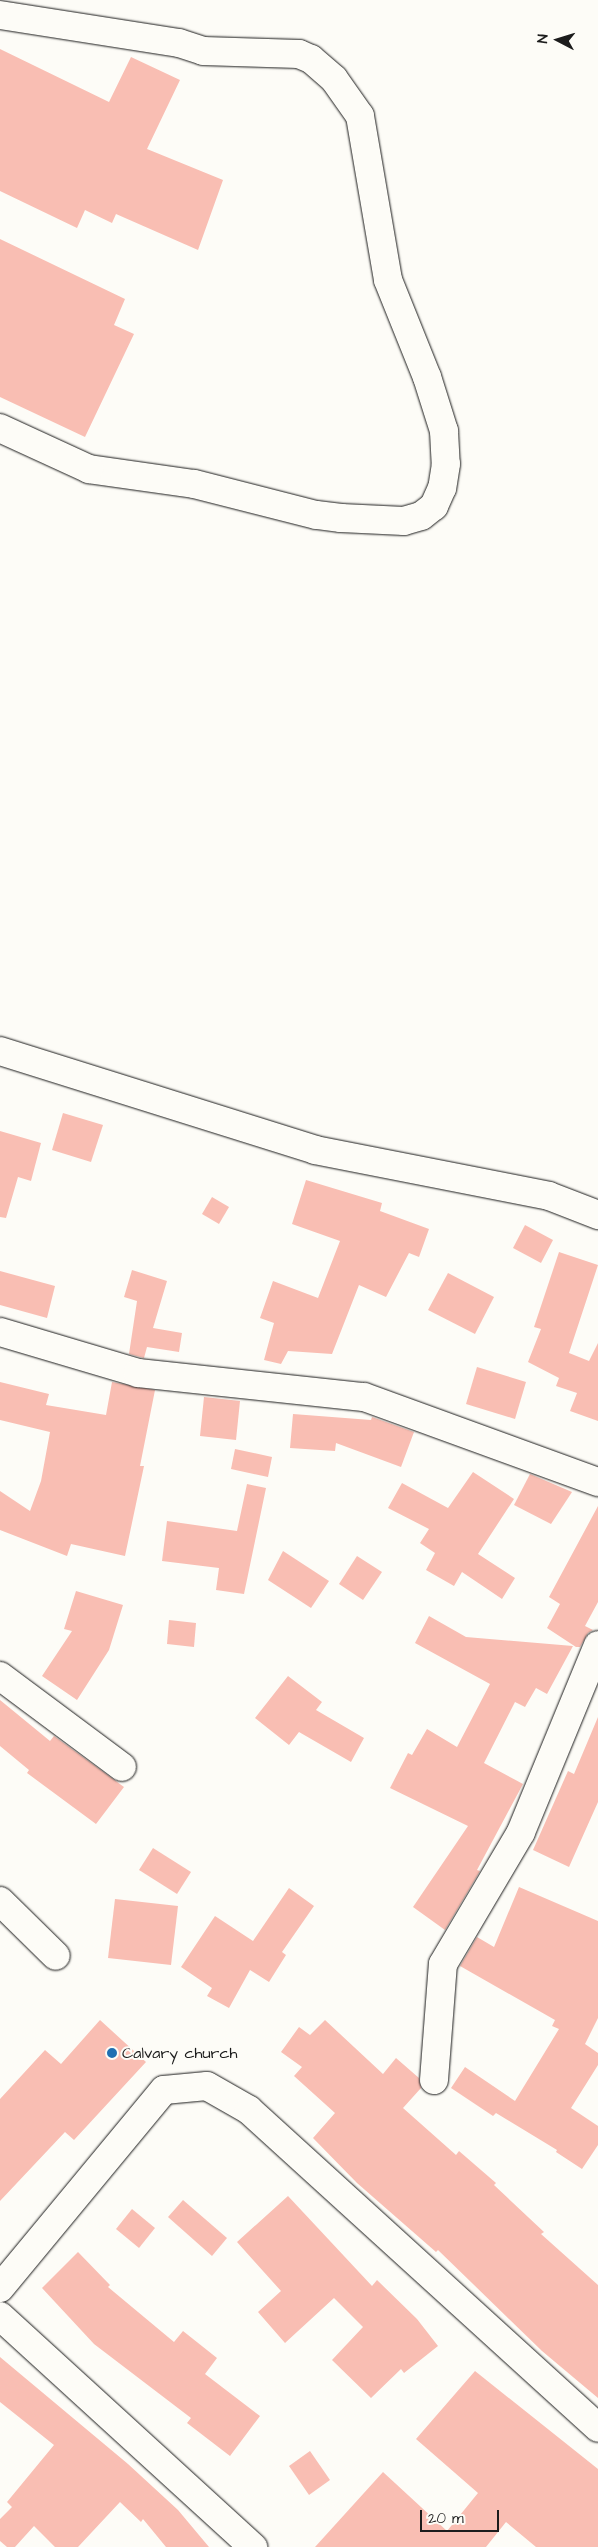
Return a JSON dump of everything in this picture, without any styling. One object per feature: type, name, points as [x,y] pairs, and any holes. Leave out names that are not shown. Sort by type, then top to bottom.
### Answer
[{"type":"street","points":[[0,15],[179,43],[203,51],[300,54],[311,59],[334,79],[360,116],[388,280],[428,377],[444,431],[446,464],[442,488],[434,506],[420,516],[404,521],[341,518],[316,515],[194,484],[89,469],[0,428]]},
{"type":"street","points":[[0,1052],[334,1155],[549,1196],[598,1215]]},
{"type":"street","points":[[0,1332],[138,1373],[364,1397],[598,1482]]},
{"type":"street","points":[[434,2080],[443,1964],[521,1832],[598,1645]]},
{"type":"street","points":[[0,1676],[122,1767]]},
{"type":"street","points":[[0,1901],[56,1956]]},
{"type":"street","points":[[0,2288],[164,2090],[208,2086],[249,2110],[598,2428]]},
{"type":"street","points":[[0,2316],[253,2547]]},
{"type":"building","points":[[0,49],[109,102],[131,57],[180,80],[147,149],[223,180],[198,250],[116,214],[112,223],[85,210],[77,228],[0,191]]},
{"type":"building","points":[[0,239],[125,299],[114,325],[134,334],[85,437],[0,397]]},
{"type":"building","points":[[63,1113],[103,1125],[91,1162],[52,1150]]},
{"type":"building","points":[[0,1131],[41,1143],[31,1181],[18,1177],[6,1218],[0,1217]]},
{"type":"building","points":[[306,1180],[382,1203],[380,1211],[429,1229],[419,1257],[409,1253],[386,1297],[359,1285],[332,1354],[288,1351],[281,1364],[264,1360],[274,1323],[260,1318],[273,1281],[318,1298],[340,1241],[292,1224]]},
{"type":"building","points":[[212,1197],[229,1207],[219,1224],[202,1214]]},
{"type":"building","points":[[525,1225],[553,1240],[541,1263],[513,1248]]},
{"type":"building","points":[[559,1252],[598,1265],[569,1353],[589,1361],[598,1343],[598,1421],[570,1411],[577,1393],[556,1386],[559,1378],[528,1362],[541,1329],[534,1327]]},
{"type":"building","points":[[132,1270],[167,1281],[153,1328],[182,1333],[179,1352],[147,1347],[144,1358],[129,1354],[137,1301],[124,1297]]},
{"type":"building","points":[[0,1271],[55,1286],[47,1318],[0,1305]]},
{"type":"building","points":[[448,1273],[494,1297],[475,1334],[428,1310]]},
{"type":"building","points":[[477,1367],[526,1382],[515,1419],[466,1404]]},
{"type":"building","points":[[0,1382],[49,1394],[46,1405],[106,1415],[112,1382],[155,1390],[140,1466],[144,1466],[125,1556],[71,1544],[67,1556],[0,1530],[0,1491],[30,1511],[41,1481],[50,1432],[0,1420]]},
{"type":"building","points":[[204,1397],[240,1401],[236,1440],[200,1436]]},
{"type":"building","points":[[293,1414],[371,1420],[372,1417],[414,1432],[401,1467],[336,1443],[335,1451],[290,1448]]},
{"type":"building","points":[[235,1449],[272,1457],[268,1477],[231,1469]]},
{"type":"building","points":[[473,1472],[514,1499],[478,1554],[515,1578],[502,1599],[462,1572],[454,1586],[426,1570],[435,1553],[420,1543],[429,1529],[388,1508],[402,1483],[448,1508]]},
{"type":"building","points":[[530,1474],[572,1492],[551,1524],[514,1505]]},
{"type":"building","points":[[247,1484],[266,1488],[244,1594],[216,1590],[219,1568],[162,1561],[167,1521],[237,1531]]},
{"type":"building","points":[[598,1506],[598,1602],[585,1626],[593,1630],[588,1633],[580,1647],[576,1647],[547,1628],[560,1604],[549,1597]]},
{"type":"building","points":[[283,1551],[329,1581],[311,1608],[268,1580]]},
{"type":"building","points":[[357,1556],[382,1572],[363,1600],[339,1584]]},
{"type":"building","points":[[76,1591],[123,1605],[109,1650],[77,1700],[42,1676],[72,1631],[64,1629]]},
{"type":"building","points":[[429,1616],[466,1637],[573,1646],[547,1694],[536,1688],[525,1707],[515,1702],[484,1763],[523,1784],[477,1870],[480,1871],[445,1930],[413,1907],[468,1826],[390,1788],[408,1753],[412,1755],[427,1729],[457,1747],[490,1684],[415,1643]]},
{"type":"building","points":[[169,1620],[196,1623],[194,1647],[167,1644]]},
{"type":"building","points":[[288,1676],[322,1702],[316,1710],[364,1738],[351,1762],[299,1732],[289,1745],[255,1718]]},
{"type":"building","points":[[0,1700],[50,1741],[54,1736],[124,1787],[96,1824],[27,1773],[29,1770],[0,1746]]},
{"type":"building","points":[[598,1717],[598,1802],[569,1867],[533,1850],[568,1771],[574,1774]]},
{"type":"building","points":[[153,1848],[191,1872],[177,1894],[139,1870]]},
{"type":"building","points":[[519,1887],[598,1921],[598,2018],[585,2044],[598,2053],[598,2065],[571,2108],[598,2126],[598,2145],[582,2169],[556,2152],[557,2150],[496,2113],[493,2116],[451,2088],[465,2067],[515,2101],[559,2029],[552,2026],[555,2020],[460,1966],[477,1937],[494,1947]]},
{"type":"building","points":[[289,1888],[314,1906],[282,1952],[286,1955],[269,1982],[250,1970],[229,2008],[207,1996],[212,1988],[181,1967],[215,1916],[253,1941]]},
{"type":"building","points":[[115,1899],[178,1906],[171,1965],[108,1958]]},
{"type":"building","points":[[100,2020],[146,2062],[74,2140],[65,2132],[0,2201],[0,2099],[45,2050],[61,2064]]},
{"type":"building","points":[[325,2020],[383,2074],[396,2058],[419,2078],[421,2088],[403,2108],[456,2155],[459,2151],[496,2183],[494,2185],[544,2232],[541,2234],[598,2285],[598,2398],[542,2351],[438,2250],[436,2252],[357,2183],[313,2138],[335,2113],[294,2076],[302,2067],[281,2052],[299,2027],[310,2035]]},
{"type":"building","points":[[288,2196],[372,2286],[377,2280],[417,2319],[438,2346],[404,2373],[401,2369],[371,2398],[332,2360],[363,2327],[334,2298],[285,2343],[258,2312],[281,2291],[237,2242]]},
{"type":"building","points":[[183,2200],[227,2238],[212,2256],[168,2217]]},
{"type":"building","points":[[132,2209],[155,2228],[139,2248],[116,2229]]},
{"type":"building","points":[[78,2252],[110,2285],[108,2287],[174,2342],[183,2331],[217,2358],[205,2374],[260,2416],[230,2456],[187,2423],[191,2418],[94,2344],[42,2288]]},
{"type":"building","points":[[0,2357],[128,2464],[178,2510],[209,2547],[166,2547],[143,2519],[141,2522],[120,2502],[78,2547],[55,2547],[34,2526],[15,2547],[7,2547],[0,2541],[0,2519],[12,2507],[7,2502],[54,2445],[0,2402]]},
{"type":"building","points":[[475,2371],[598,2469],[598,2547],[536,2547],[506,2522],[486,2547],[315,2547],[383,2472],[447,2531],[478,2493],[416,2439]]},
{"type":"building","points":[[310,2451],[330,2480],[309,2495],[289,2466]]},
{"type":"place","name":"Calvary church","points":[[112,2053]]}]
